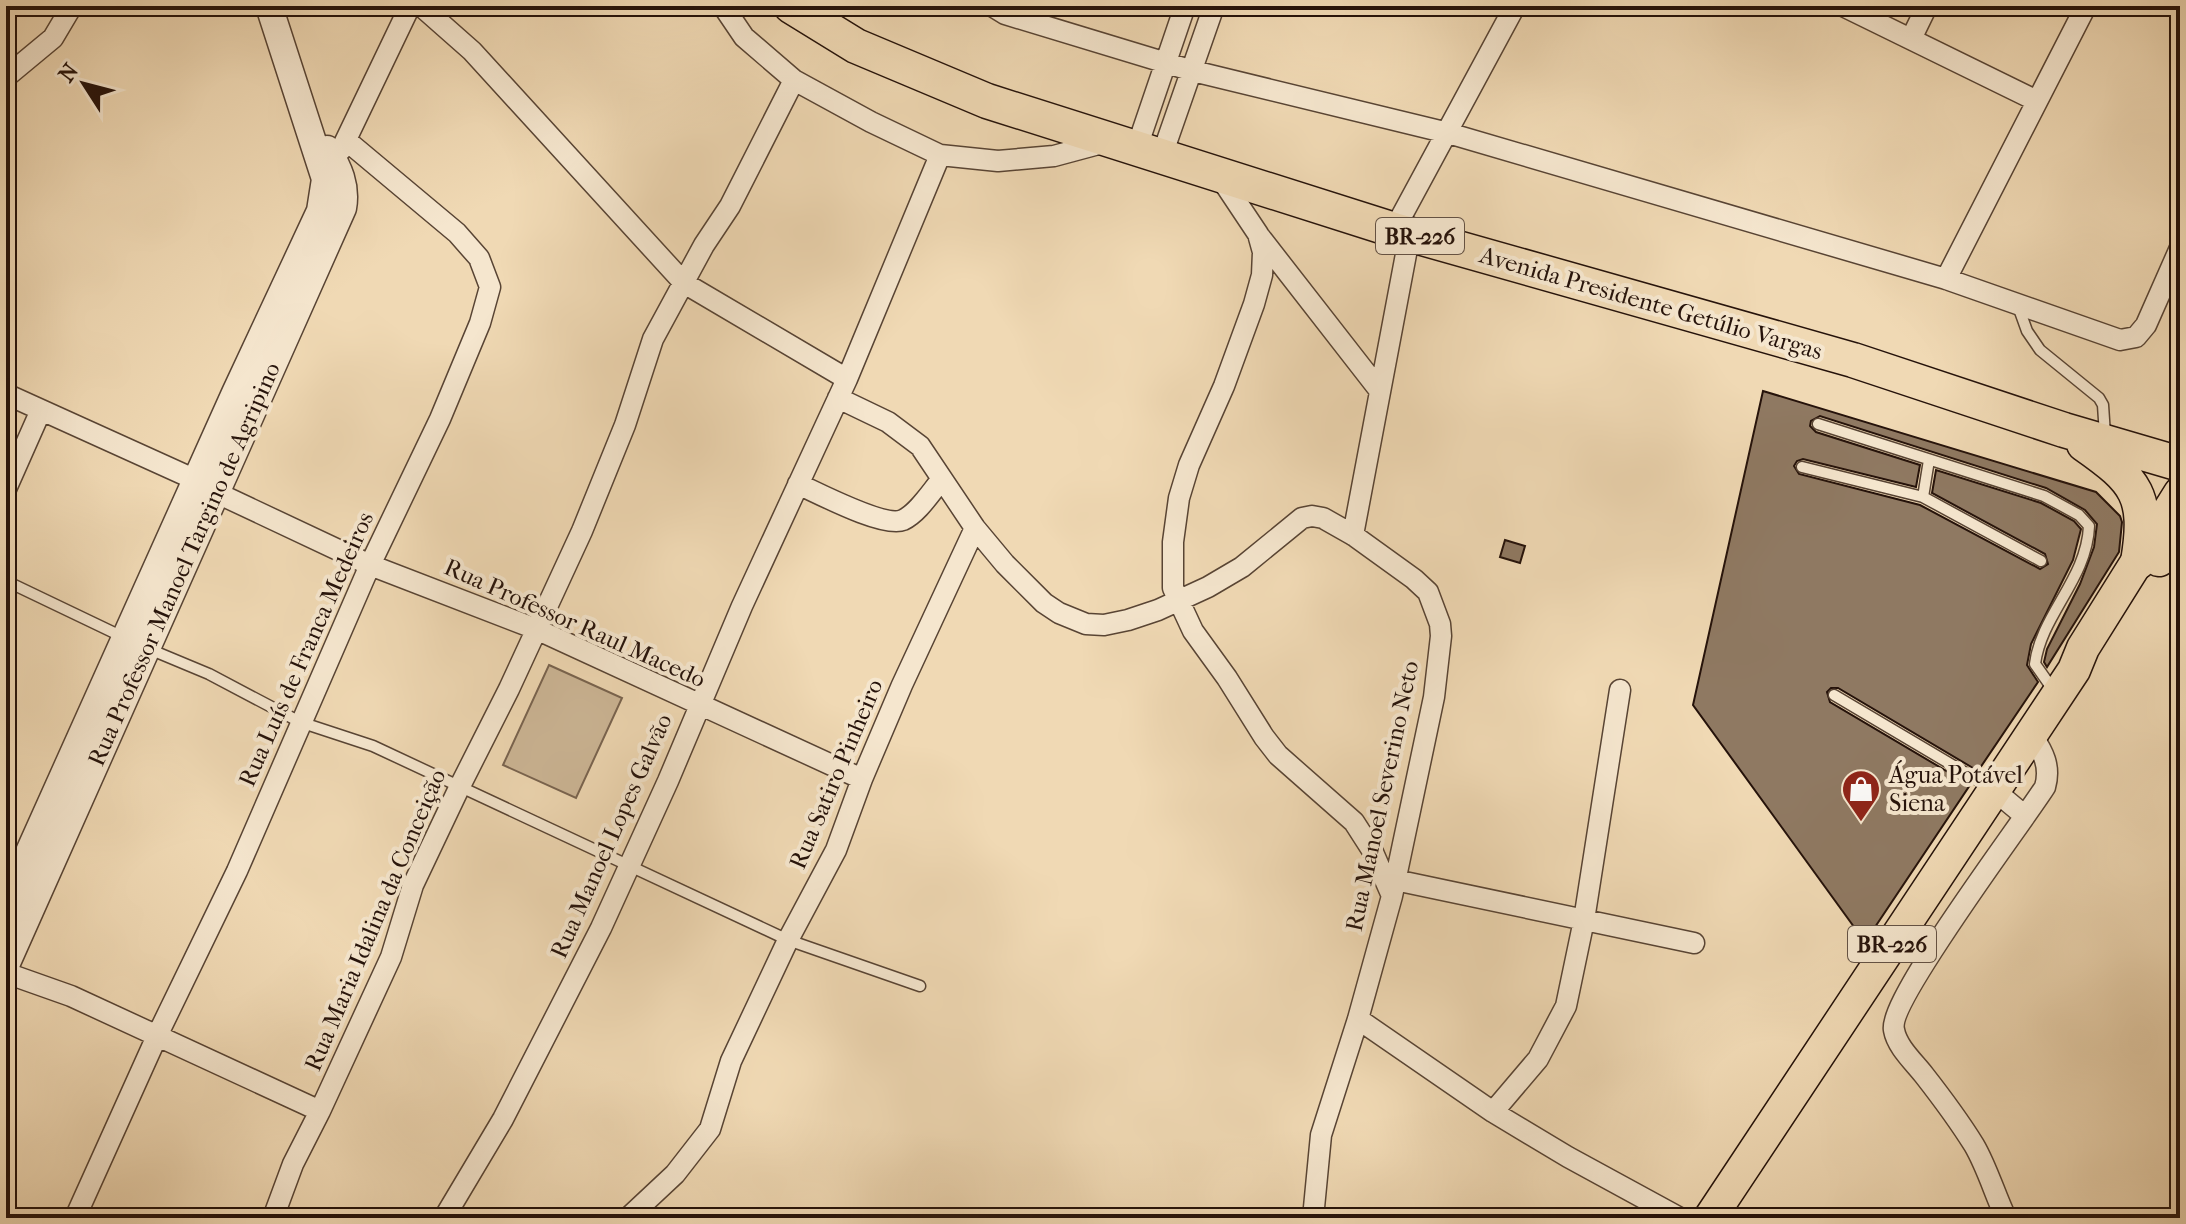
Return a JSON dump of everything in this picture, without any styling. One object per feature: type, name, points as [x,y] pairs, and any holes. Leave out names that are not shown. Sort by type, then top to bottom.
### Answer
[{"type":"highway","name":"Avenida Presidente Getúlio Vargas","points":[[791,6],[856,46],[987,101],[1220,177],[1853,360],[2064,430]]},
{"type":"highway","name":"BR-226","points":[[2064,430],[2180,464]]},
{"type":"highway","points":[[2064,430],[2110,462],[2138,495],[2159,555]]},
{"type":"main road","name":"BR-226","points":[[2159,555],[2180,493]]},
{"type":"main road","name":"BR-226","points":[[1710,1218],[2032,735],[2066,683],[2083,648],[2180,531]]},
{"type":"street","points":[[6,77],[53,38],[72,6]]},
{"type":"street","points":[[269,6],[306,119],[335,157],[410,6]]},
{"type":"street","name":"Rua Manoel Severino Neto","points":[[421,6],[472,51],[684,283],[842,388],[865,409],[905,434],[928,457],[975,528],[1044,603],[1075,621],[1104,625],[1128,620],[1178,601],[1242,567],[1302,518],[1312,516],[1323,518],[1353,535],[1428,592],[1440,624],[1434,697],[1393,888],[1358,1019],[1321,1135],[1313,1218]]},
{"type":"street","points":[[992,6],[1005,14],[1193,71],[1448,133],[1946,279],[2120,340],[2136,337],[2154,312],[2180,248]]},
{"type":"street","points":[[1136,150],[1185,6]]},
{"type":"street","points":[[1136,150],[1193,71],[1214,6]]},
{"type":"street","points":[[1353,535],[1380,391],[1402,231],[1448,133],[1515,6]]},
{"type":"street","points":[[1843,6],[2037,101]]},
{"type":"street","points":[[1911,39],[1927,6]]},
{"type":"street","points":[[1946,279],[2086,6]]},
{"type":"street","points":[[723,9],[744,37],[794,80],[940,155],[1012,160],[1136,150]]},
{"type":"street","name":"Rua Maria Idalina da Conceição","points":[[273,1218],[293,1164],[391,957],[413,885],[582,531],[625,425],[653,339],[704,245],[730,206],[794,80]]},
{"type":"street","name":"Rua Manoel Lopes Galvão","points":[[444,1218],[531,1067],[630,866],[698,706],[842,388],[940,155]]},
{"type":"street","name":"Rua Professor Manoel Targino de Agripino","points":[[6,965],[136,643],[206,486],[343,208],[346,194],[335,157]]},
{"type":"street","name":"Rua Luís de Franca Medeiros","points":[[75,1218],[157,1036],[237,871],[370,565],[440,419],[480,323],[490,287],[479,258],[457,233],[335,157]]},
{"type":"street","points":[[1220,177],[1258,234],[1380,391]]},
{"type":"street","points":[[1258,234],[1263,252],[1262,275],[1254,304],[1207,428],[1189,465],[1179,498],[1173,588],[1193,631],[1278,755],[1354,822],[1393,888],[1584,920],[1694,943]]},
{"type":"street","name":"Rua Professor Raul Macedo","points":[[6,394],[370,565],[536,629],[862,779]]},
{"type":"street","points":[[6,489],[41,410]]},
{"type":"street","points":[[798,484],[881,519],[895,521],[911,514],[942,479]]},
{"type":"street","name":"Rua Satiro Pinheiro","points":[[634,1216],[675,1174],[710,1129],[731,1061],[788,940],[836,850],[862,779],[975,528]]},
{"type":"street","name":"Rua Professor Manoel Targino de Agripino","points":[[6,903],[136,643]]},
{"type":"street","points":[[1493,1112],[1538,1059],[1557,1027],[1574,977],[1620,690]]},
{"type":"street","points":[[2006,1218],[1977,1150],[1899,1042],[1893,1026],[1894,1019],[1973,887],[2045,787],[2044,754],[2032,735]]},
{"type":"street","points":[[1995,791],[2025,816]]},
{"type":"street","points":[[6,973],[71,996],[320,1111]]},
{"type":"street","points":[[1358,1019],[1493,1112],[1680,1218]]},
{"type":"lane","points":[[2017,304],[2027,331],[2040,350],[2099,398],[2106,423],[2105,442]]},
{"type":"lane","points":[[1818,424],[2044,496],[2079,515],[2089,526],[2088,547],[2071,586],[2037,647],[2035,664],[2066,683]]},
{"type":"lane","points":[[1923,497],[1929,460]]},
{"type":"lane","points":[[1802,467],[1923,497],[2041,561]]},
{"type":"lane","points":[[6,581],[209,674],[300,722],[373,746],[788,940],[920,986]]},
{"type":"lane","points":[[1834,695],[1995,791]]},
{"type":"shaded area","points":[[549,665],[622,698],[576,798],[503,765]]},
{"type":"building","points":[[1763,391],[2096,492],[2120,516],[2122,522],[2119,552],[2047,667],[2044,662],[2047,649],[2080,584],[2094,547],[2097,524],[2085,510],[2046,488],[1820,416],[1811,421],[1810,426],[1816,432],[1920,465],[1916,487],[1803,459],[1794,466],[1799,474],[1920,505],[2040,569],[2048,564],[2045,554],[1932,493],[1936,470],[2041,503],[2074,521],[2081,529],[2073,560],[2031,644],[2027,665],[2038,682],[1978,771],[1838,688],[1827,692],[1830,702],[1970,785],[1865,942],[1693,705]]},
{"type":"building","points":[[1505,540],[1525,546],[1520,563],[1500,557]]},
{"type":"place","name":"Água Potável Siena","points":[[1861,823]]}]
